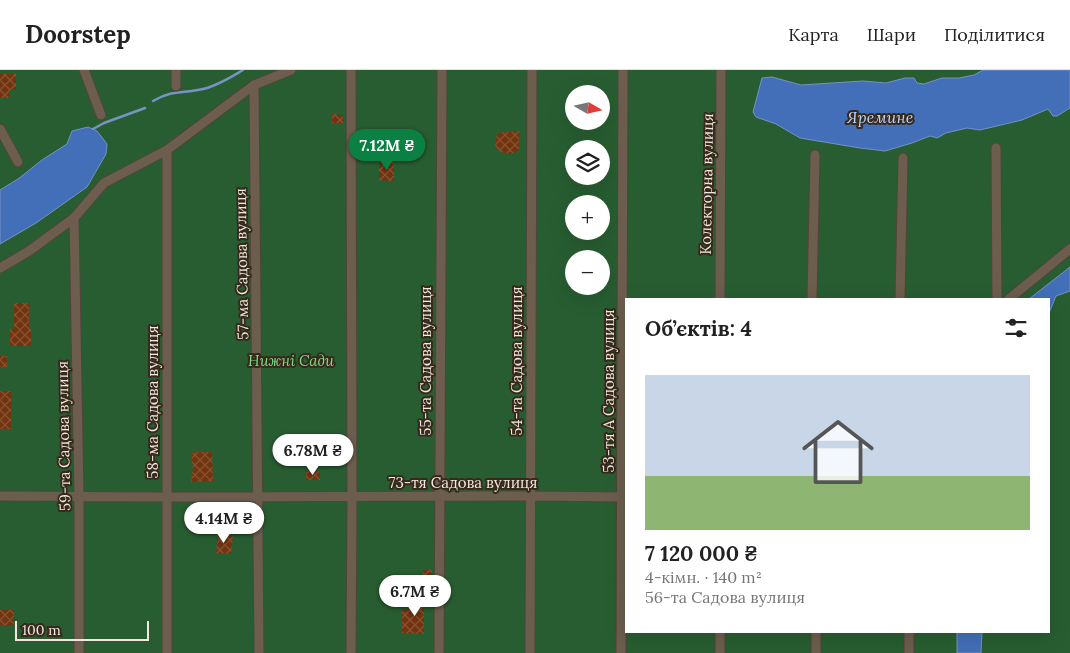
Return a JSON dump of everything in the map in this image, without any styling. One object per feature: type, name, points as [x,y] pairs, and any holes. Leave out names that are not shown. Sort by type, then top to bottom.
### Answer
[{"type":"street","points":[[84,70],[100,114]]},
{"type":"street","points":[[176,70],[176,86]]},
{"type":"street","points":[[0,268],[28,251],[74,218],[104,184],[167,150],[254,85],[291,70]]},
{"type":"street","points":[[351,70],[351,653]]},
{"type":"street","name":"55-та Садова вулиця","points":[[439,653],[442,70]]},
{"type":"street","name":"54-та Садова вулиця","points":[[530,653],[532,70]]},
{"type":"street","name":"53-тя А Садова вулиця","points":[[621,653],[624,498],[623,70]]},
{"type":"street","name":"Колекторна вулиця","points":[[720,298],[721,70]]},
{"type":"street","name":"57-ма Садова вулиця","points":[[254,85],[259,653]]},
{"type":"street","points":[[0,129],[18,162]]},
{"type":"street","points":[[996,148],[997,298]]},
{"type":"street","name":"58-ма Садова вулиця","points":[[167,150],[167,653]]},
{"type":"street","points":[[812,298],[815,155]]},
{"type":"street","points":[[900,298],[903,158]]},
{"type":"street","name":"59-та Садова вулиця","points":[[74,218],[79,496],[79,653]]},
{"type":"street","points":[[1010,298],[1070,249]]},
{"type":"street","name":"73-тя Садова вулиця","points":[[0,496],[530,496],[624,498]]},
{"type":"street","points":[[720,633],[720,653]]},
{"type":"street","points":[[816,633],[816,653]]},
{"type":"street","points":[[909,633],[909,653]]},
{"type":"green space","name":"Нижні Сади","points":[[0,70],[1070,70],[1070,653],[0,653]]},
{"type":"water","name":"Яремине","points":[[983,70],[1070,70],[1070,108],[1057,116],[1053,116],[1048,109],[1022,120],[980,130],[967,128],[946,133],[937,138],[930,136],[885,151],[800,138],[776,124],[756,117],[753,112],[762,78],[772,77],[801,85],[863,81],[886,83],[905,78],[914,78],[917,83],[924,84],[942,78],[959,78],[974,75]]},
{"type":"water","points":[[88,127],[97,131],[107,144],[106,154],[87,187],[36,223],[0,244],[0,190],[67,144],[72,131]]},
{"type":"water","points":[[1070,267],[1070,291],[1056,296],[1050,311],[1050,298],[1030,298]]},
{"type":"water","points":[[957,633],[982,633],[981,653],[957,653]]},
{"type":"building","points":[[0,74],[16,74],[16,90],[10,90],[10,98],[0,98]]},
{"type":"building","points":[[332,114],[343,115],[343,123],[332,123]]},
{"type":"building","points":[[519,131],[519,151],[510,154],[501,152],[495,147],[497,133]]},
{"type":"building","points":[[379,162],[394,162],[394,181],[379,180]]},
{"type":"building","points":[[14,303],[29,303],[31,346],[10,346],[10,329],[14,329]]},
{"type":"building","points":[[0,356],[7,356],[7,367],[0,367]]},
{"type":"building","points":[[0,391],[11,391],[11,429],[0,429]]},
{"type":"building","points":[[194,452],[212,452],[213,481],[191,482],[193,468],[191,454]]},
{"type":"building","points":[[306,471],[320,471],[320,480],[306,480]]},
{"type":"building","points":[[218,534],[233,536],[231,554],[216,553]]},
{"type":"building","points":[[423,570],[432,570],[432,580],[423,579]]},
{"type":"building","points":[[417,594],[428,595],[427,607],[424,607],[424,634],[402,633],[402,609],[416,610]]},
{"type":"building","points":[[0,610],[14,610],[14,625],[0,625]]},
{"type":"waterway","points":[[153,101],[173,93],[208,88],[243,70]]},
{"type":"waterway","points":[[93,129],[145,108]]}]
